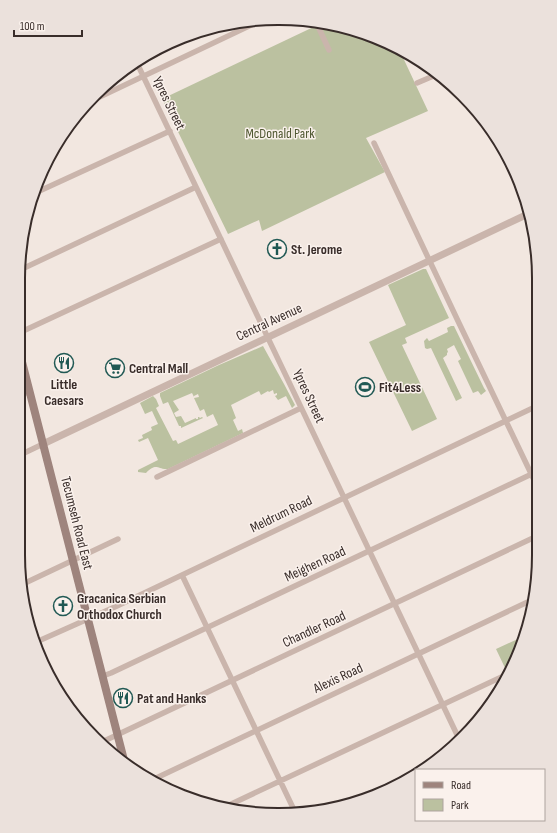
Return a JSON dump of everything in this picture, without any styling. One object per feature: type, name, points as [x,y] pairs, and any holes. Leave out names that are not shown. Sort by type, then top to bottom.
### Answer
[{"type":"main road","name":"Tecumseh Road East","points":[[25,373],[123,755]]},
{"type":"street","points":[[103,95],[247,27]]},
{"type":"street","points":[[319,28],[329,50]]},
{"type":"street","name":"Ypres Street","points":[[139,67],[457,735]]},
{"type":"street","points":[[417,83],[432,76]]},
{"type":"street","points":[[40,191],[170,131]]},
{"type":"street","points":[[374,143],[505,421],[532,469]]},
{"type":"street","points":[[26,266],[196,187]]},
{"type":"street","name":"Central Avenue","points":[[25,453],[524,216]]},
{"type":"street","points":[[25,330],[221,240]]},
{"type":"street","points":[[25,394],[30,391]]},
{"type":"street","points":[[157,478],[301,408]]},
{"type":"street","name":"Meldrum Road","points":[[40,640],[182,575],[532,408]]},
{"type":"street","name":"Meighen Road","points":[[103,676],[532,474]]},
{"type":"street","name":"Chandler Road","points":[[106,740],[532,538]]},
{"type":"street","points":[[27,581],[118,539]]},
{"type":"street","points":[[182,575],[293,807]]},
{"type":"street","name":"Alexis Road","points":[[158,777],[528,601]]},
{"type":"street","points":[[232,804],[501,677]]},
{"type":"green space","name":"McDonald Park","points":[[313,27],[360,38],[376,44],[403,58],[428,111],[366,138],[385,172],[262,231],[259,220],[228,234],[162,99]]},
{"type":"green space","points":[[426,269],[449,318],[405,338],[407,343],[402,345],[437,419],[412,431],[369,342],[406,325],[388,285]]},
{"type":"green space","points":[[454,326],[486,391],[481,395],[478,391],[473,393],[458,361],[461,359],[454,345],[447,349],[447,355],[443,358],[462,398],[456,401],[431,348],[425,348],[424,341],[427,338],[429,341],[448,332],[447,328]]},
{"type":"green space","points":[[263,346],[295,405],[292,408],[286,396],[278,400],[275,396],[277,393],[274,394],[273,390],[261,395],[259,391],[231,405],[236,418],[233,420],[238,431],[242,429],[243,433],[168,469],[155,467],[146,473],[138,472],[138,470],[158,460],[148,438],[139,442],[138,440],[143,438],[142,435],[152,430],[151,427],[158,424],[152,411],[145,414],[140,403],[153,396],[156,399],[159,406],[156,408],[173,441],[176,440],[178,444],[218,425],[213,414],[207,417],[204,409],[200,411],[194,398],[199,397],[198,394],[194,397],[192,393],[173,401],[179,410],[174,413],[176,417],[181,416],[185,423],[196,418],[198,419],[198,417],[203,418],[181,428],[168,402],[163,404],[160,393]]},
{"type":"green space","points":[[518,639],[505,668],[496,649]]},
{"type":"place","name":"St. Jerome","points":[[277,249]]},
{"type":"place","name":"Little Caesars","points":[[64,363]]},
{"type":"place","name":"Central Mall","points":[[115,368]]},
{"type":"place","name":"Fit4Less","points":[[365,387]]},
{"type":"place","name":"Gracanica Serbian Orthodox Church","points":[[63,606]]},
{"type":"place","name":"Pat and Hanks","points":[[123,698]]}]
